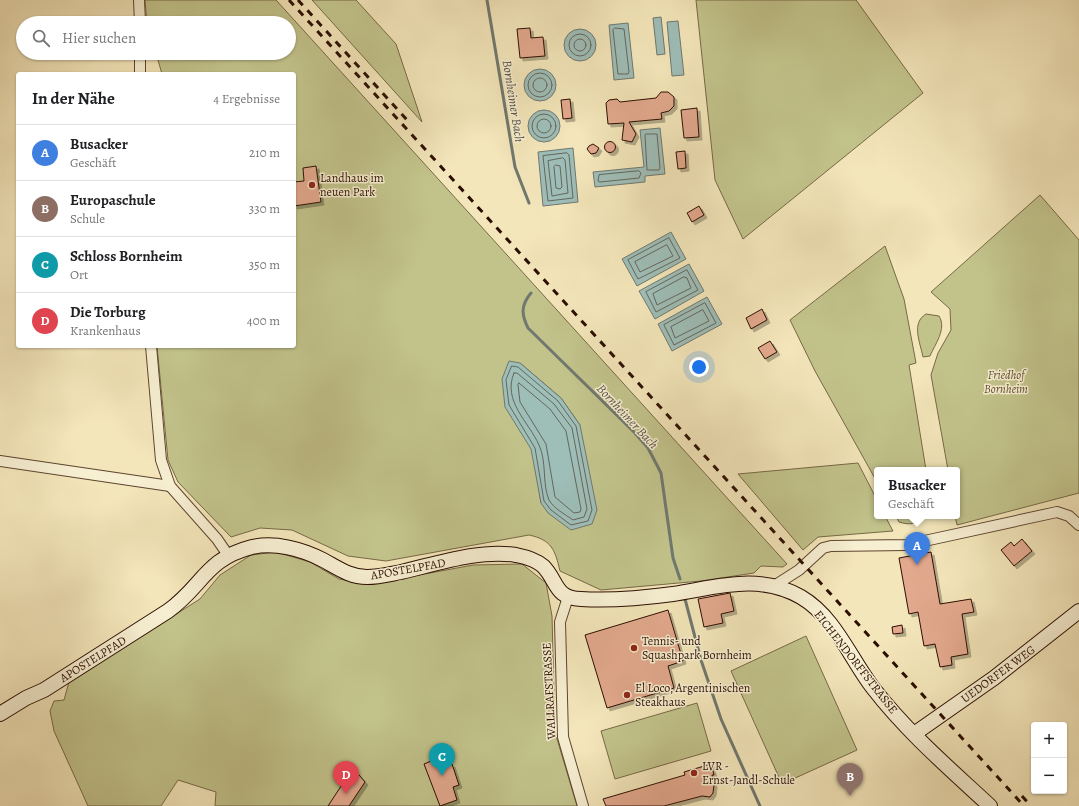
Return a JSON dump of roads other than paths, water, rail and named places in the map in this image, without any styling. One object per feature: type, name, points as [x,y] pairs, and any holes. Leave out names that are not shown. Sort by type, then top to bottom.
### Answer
[{"type":"street","points":[[139,0],[140,16]]},
{"type":"street","points":[[140,60],[140,72]]},
{"type":"street","points":[[151,348],[161,460],[170,486],[217,539],[228,555]]},
{"type":"street","points":[[0,461],[170,486]]},
{"type":"street","points":[[774,586],[799,570],[823,548],[831,546],[906,545],[1057,512],[1069,516],[1079,525]]},
{"type":"street","name":"APOSTELPFAD","points":[[0,714],[26,698],[44,690],[168,611],[184,598],[212,566],[228,555],[252,547],[279,546],[314,556],[346,573],[368,577],[485,554],[516,555],[533,559],[541,565],[557,590],[568,597]]},
{"type":"street","name":"EICHENDORFFSTRASSE","points":[[568,597],[579,599],[629,598],[673,594],[733,584],[758,582],[774,586],[803,598],[826,619],[874,689],[914,734],[990,806]]},
{"type":"street","name":"WALLRAFSTRASSE","points":[[568,597],[560,622],[563,737],[583,806]]},
{"type":"street","name":"UEDORFER WEG","points":[[914,734],[994,678],[1079,611]]},
{"type":"water","points":[[661,17],[665,54],[657,55],[653,18]]},
{"type":"water","points":[[678,21],[684,75],[672,76],[667,22]]},
{"type":"water","points":[[628,23],[634,78],[614,80],[609,25]]},
{"type":"water","points":[[580,29],[591,34],[596,45],[591,56],[580,61],[569,56],[564,45],[569,34]]},
{"type":"water","points":[[537,69],[543,69],[553,76],[556,85],[555,91],[549,98],[543,101],[537,101],[527,94],[524,88],[524,82],[531,72]]},
{"type":"water","points":[[541,110],[547,110],[557,117],[560,126],[559,132],[553,139],[547,142],[541,142],[531,135],[528,129],[528,123],[535,113]]},
{"type":"water","points":[[660,128],[665,174],[645,176],[645,182],[595,187],[593,172],[644,167],[640,130]]},
{"type":"water","points":[[573,148],[578,202],[543,206],[538,152]]},
{"type":"water","points":[[671,232],[686,259],[637,286],[622,259]]},
{"type":"water","points":[[689,264],[704,291],[655,319],[639,291]]},
{"type":"water","points":[[707,297],[722,324],[672,351],[658,324]]},
{"type":"water","points":[[509,361],[520,363],[561,398],[580,425],[597,510],[592,524],[571,530],[548,513],[541,503],[531,449],[505,407],[502,379]]},
{"type":"waterway","name":"Bornheimer Bach","points":[[487,0],[515,167],[529,203]]},
{"type":"waterway","name":"Bornheimer Bach","points":[[531,293],[525,302],[523,310],[528,328],[635,433],[648,448],[661,473],[673,558],[680,579]]},
{"type":"waterway","name":"Bornheimer Bach","points":[[685,599],[701,660],[721,719],[760,806]]},
{"type":"railway","points":[[289,0],[1024,806]]},
{"type":"railway","points":[[298,0],[408,121]]},
{"type":"railway","points":[[1022,796],[1031,806]]},
{"type":"place","name":"Landhaus im neuen Park","points":[[312,185]]},
{"type":"place","name":"Busacker","points":[[917,565]]},
{"type":"place","name":"Tennis- und Squashpark Bornheim","points":[[634,648]]},
{"type":"place","name":"El Loco, Argentinischen Steakhaus","points":[[627,695]]},
{"type":"place","name":"LVR - Ernst-Jandl-Schule","points":[[694,773]]},
{"type":"place","name":"Schloss Bornheim","points":[[442,776]]},
{"type":"place","name":"Die Torburg","points":[[346,794]]},
{"type":"place","name":"Europaschule","points":[[850,796]]},
{"type":"park label","name":"Friedhof Bornheim","points":[[1006,382]]}]
